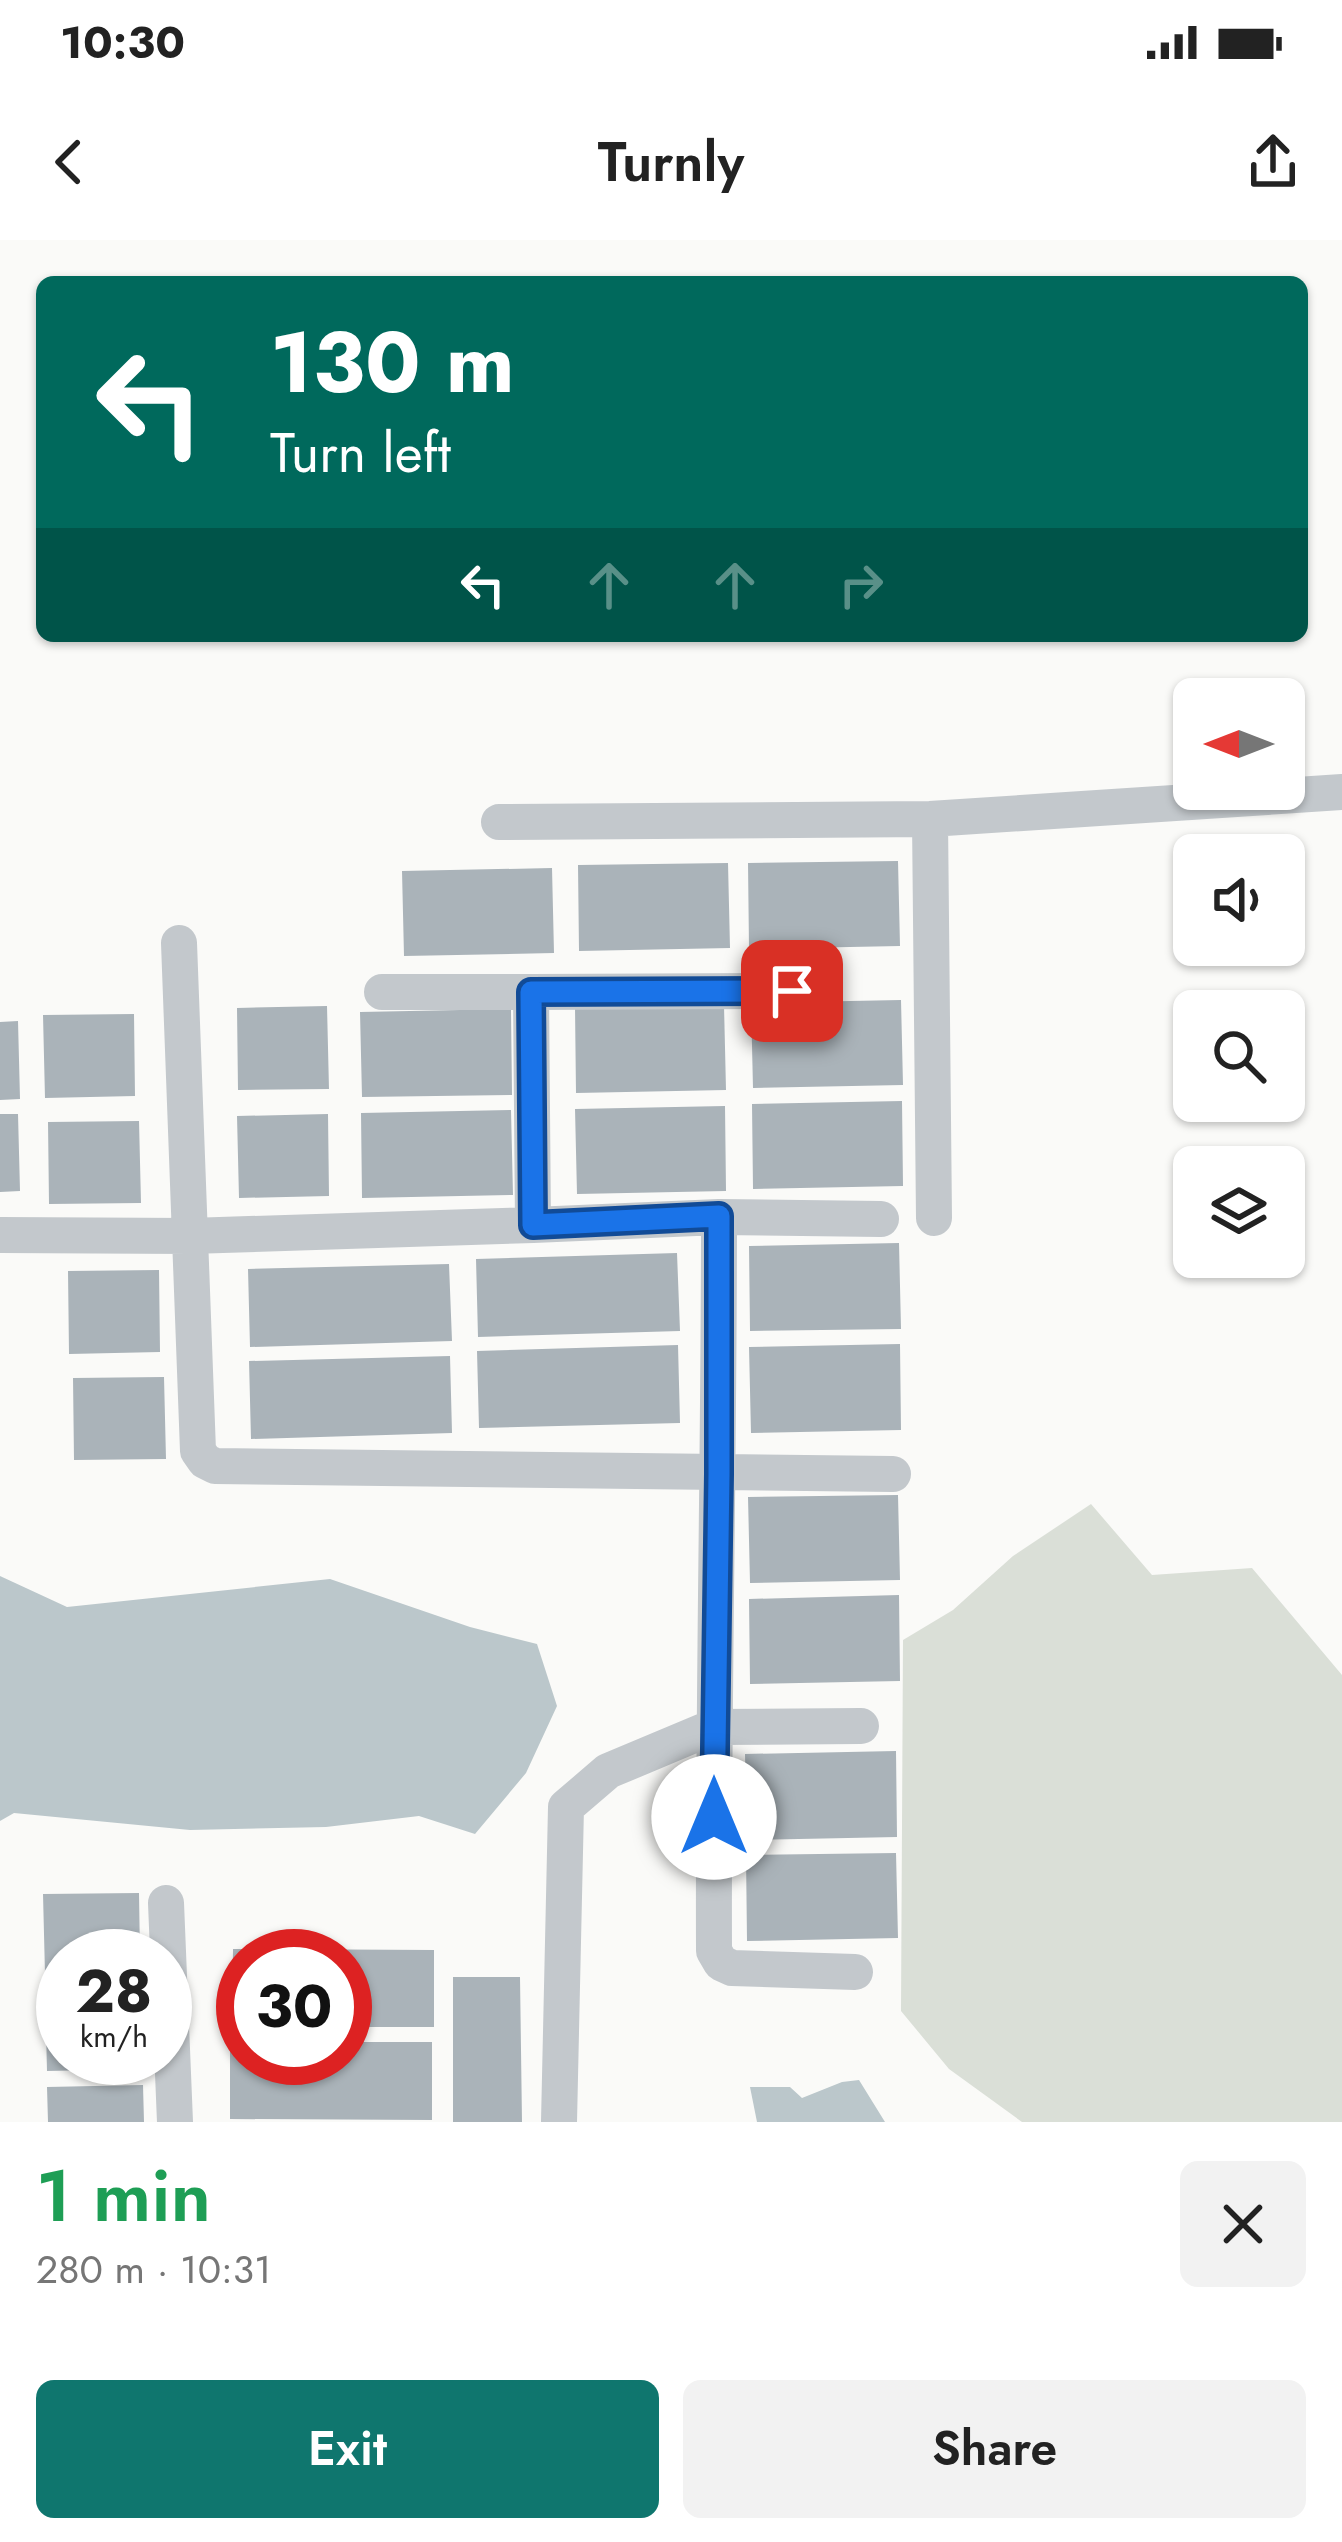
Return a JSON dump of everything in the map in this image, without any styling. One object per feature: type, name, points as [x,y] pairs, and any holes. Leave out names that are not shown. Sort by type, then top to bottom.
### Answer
[{"type":"street","points":[[499,822],[931,819],[1342,791]]},
{"type":"street","points":[[931,819],[934,1218]]},
{"type":"street","points":[[179,943],[198,1451],[205,1461],[215,1466],[893,1474]]},
{"type":"street","points":[[382,992],[792,991]]},
{"type":"street","points":[[531,992],[533,1225]]},
{"type":"street","points":[[0,1235],[190,1236],[719,1216],[881,1219]]},
{"type":"street","points":[[719,1216],[714,1951],[721,1963],[732,1968],[855,1972]]},
{"type":"street","points":[[559,2122],[566,1807],[608,1771],[713,1727],[861,1726]]},
{"type":"street","points":[[166,1903],[175,2122]]},
{"type":"shaded area","points":[[1091,1504],[1152,1575],[1252,1568],[1342,1675],[1342,2122],[1022,2122],[949,2069],[901,2011],[903,1640],[953,1610],[1013,1556]]},
{"type":"shaded area","points":[[0,1576],[67,1607],[330,1579],[470,1627],[537,1644],[557,1706],[526,1773],[475,1834],[419,1816],[326,1827],[190,1830],[14,1813],[0,1821]]},
{"type":"shaded area","points":[[859,2080],[885,2122],[757,2122],[750,2087],[790,2087],[802,2098]]},
{"type":"building","points":[[898,861],[900,946],[749,949],[748,863]]},
{"type":"building","points":[[728,863],[730,948],[579,951],[578,865]]},
{"type":"building","points":[[552,868],[554,953],[404,956],[402,871]]},
{"type":"building","points":[[901,1000],[903,1085],[753,1088],[751,1003]]},
{"type":"building","points":[[724,1005],[726,1090],[576,1093],[575,1007]]},
{"type":"building","points":[[327,1006],[329,1089],[238,1090],[237,1008]]},
{"type":"building","points":[[511,1009],[512,1095],[362,1097],[360,1012]]},
{"type":"building","points":[[134,1014],[135,1096],[45,1098],[43,1015]]},
{"type":"building","points":[[18,1021],[20,1099],[0,1100],[0,1022]]},
{"type":"building","points":[[902,1101],[903,1186],[753,1189],[752,1104]]},
{"type":"building","points":[[725,1106],[726,1191],[577,1194],[575,1109]]},
{"type":"building","points":[[511,1110],[513,1195],[362,1198],[361,1113]]},
{"type":"building","points":[[0,1114],[18,1114],[20,1191],[0,1192]]},
{"type":"building","points":[[328,1114],[329,1196],[239,1198],[237,1116]]},
{"type":"building","points":[[139,1121],[141,1203],[49,1204],[48,1122]]},
{"type":"building","points":[[899,1243],[901,1329],[750,1331],[749,1246]]},
{"type":"building","points":[[677,1253],[680,1331],[478,1337],[476,1259]]},
{"type":"building","points":[[449,1264],[452,1341],[250,1347],[248,1269]]},
{"type":"building","points":[[159,1270],[160,1352],[69,1354],[68,1271]]},
{"type":"building","points":[[900,1344],[901,1430],[751,1433],[749,1347]]},
{"type":"building","points":[[678,1345],[680,1423],[479,1428],[477,1351]]},
{"type":"building","points":[[450,1356],[452,1433],[251,1439],[249,1361]]},
{"type":"building","points":[[164,1377],[166,1459],[74,1460],[73,1378]]},
{"type":"building","points":[[898,1495],[900,1580],[750,1583],[748,1497]]},
{"type":"building","points":[[899,1595],[900,1681],[750,1684],[749,1599]]},
{"type":"building","points":[[896,1751],[897,1837],[747,1840],[745,1754]]},
{"type":"building","points":[[896,1853],[898,1938],[747,1941],[746,1855]]},
{"type":"building","points":[[139,1893],[140,1929],[44,1929],[43,1894]]},
{"type":"building","points":[[372,1950],[434,1950],[434,2027],[372,2027]]},
{"type":"building","points":[[453,1977],[520,1977],[522,2122],[453,2122]]},
{"type":"building","points":[[372,2042],[432,2042],[432,2120],[230,2119],[230,2085],[372,2085]]},
{"type":"building","points":[[143,2085],[144,2122],[48,2122],[47,2087]]},
{"type":"route","points":[[714,1817],[719,1216],[533,1225],[531,992],[792,991]]}]
